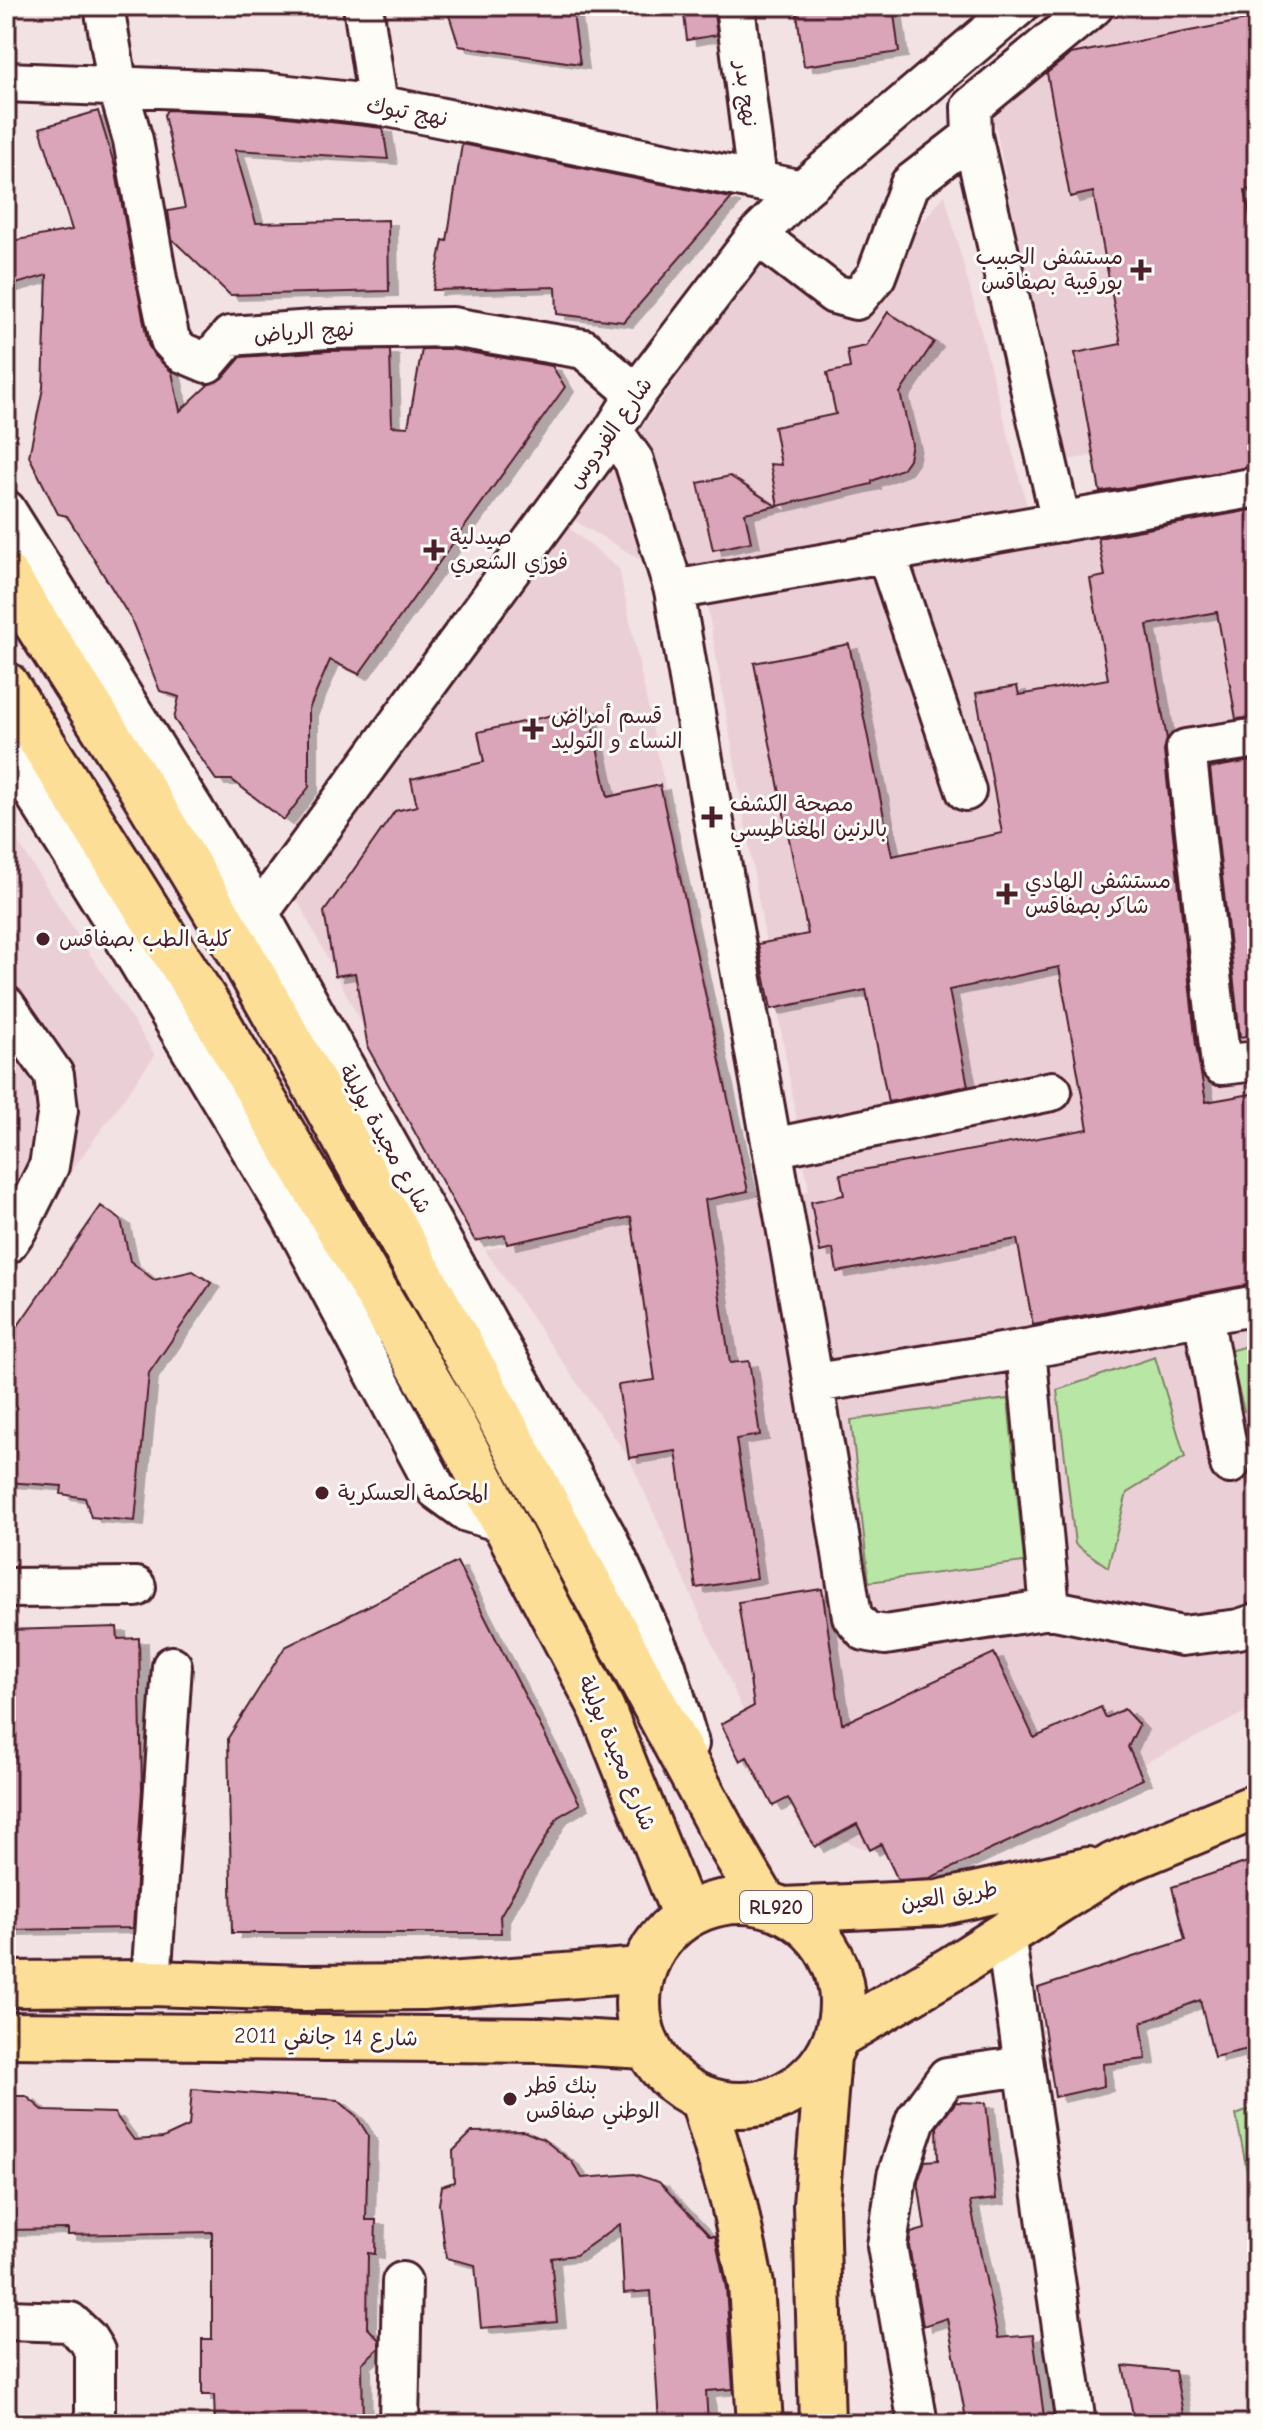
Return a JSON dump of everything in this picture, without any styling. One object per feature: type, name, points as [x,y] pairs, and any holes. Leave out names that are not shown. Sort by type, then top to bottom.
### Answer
[{"type":"main road","name":"شارع مجيدة بوليلة","points":[[6,576],[126,763],[248,930],[477,1375],[725,1836],[774,1907]]},
{"type":"main road","name":"شارع مجيدة بوليلة","points":[[6,685],[213,1014],[444,1408],[602,1709],[685,1916]]},
{"type":"main road","name":"طريق العين","points":[[832,2046],[1114,1865],[1257,1806]]},
{"type":"main road","name":"طريق العين","points":[[774,1907],[938,1903],[1114,1865]]},
{"type":"main road","name":"RL920","points":[[737,1900],[774,1907],[804,1923],[821,1940],[834,1962],[841,1986],[842,2011],[832,2046],[810,2079],[786,2095],[759,2105],[731,2106],[703,2100],[680,2087],[660,2069],[646,2046],[638,2022],[637,1996],[642,1970],[652,1949],[685,1916],[710,1905],[737,1900]]},
{"type":"main road","points":[[6,1984],[423,1987],[642,1970]]},
{"type":"main road","name":"شارع 14 جانفي 2011","points":[[6,2035],[540,2040],[646,2046]]},
{"type":"main road","points":[[822,2424],[816,2205],[832,2046]]},
{"type":"main road","points":[[703,2100],[734,2204],[751,2285],[760,2424]]},
{"type":"street","name":"نهج الرياض","points":[[104,6],[118,88],[133,140],[170,340],[181,352],[207,363],[230,336],[327,329],[452,327],[584,349],[636,394]]},
{"type":"street","points":[[363,6],[378,105]]},
{"type":"street","name":"نهج بدر","points":[[735,6],[757,181]]},
{"type":"street","name":"شارع الفردوس","points":[[248,930],[613,431],[636,394],[757,235],[802,190],[1019,6]]},
{"type":"street","points":[[1061,522],[972,136],[971,107],[1094,6]]},
{"type":"street","name":"نهج تبوك","points":[[6,82],[262,92],[378,105],[802,190]]},
{"type":"street","points":[[757,235],[834,294],[856,300],[876,276],[910,184],[972,136]]},
{"type":"street","points":[[613,431],[634,461],[674,590],[712,817],[816,1383],[852,1616],[865,1631],[885,1635],[1050,1609],[1182,1636],[1239,1629],[1257,1623]]},
{"type":"street","points":[[674,590],[1257,487]]},
{"type":"street","name":"شارع مجيدة بوليلة","points":[[6,510],[248,930]]},
{"type":"street","points":[[886,553],[966,791]]},
{"type":"street","points":[[1257,738],[1186,749],[1221,1065],[1257,1061]]},
{"type":"street","points":[[6,748],[292,1218],[437,1490],[467,1512],[504,1523]]},
{"type":"street","points":[[6,1006],[54,1075],[58,1110],[49,1166],[18,1228],[6,1245]]},
{"type":"street","points":[[772,1148],[1052,1091]]},
{"type":"street","points":[[816,1383],[1026,1349],[1257,1305]]},
{"type":"street","points":[[1203,1315],[1230,1464]]},
{"type":"street","points":[[1026,1349],[1050,1609]]},
{"type":"street","points":[[6,1588],[136,1587]]},
{"type":"street","points":[[151,1983],[172,1666]]},
{"type":"street","points":[[1005,1934],[1076,2424]]},
{"type":"street","points":[[918,2424],[887,2246],[897,2176],[916,2119],[947,2077],[1024,2066]]},
{"type":"street","points":[[399,2424],[402,2282]]},
{"type":"street","points":[[6,2320],[70,2322],[87,2338],[95,2351],[95,2424]]},
{"type":"shaded area","name":"مستشفى الحبيب بورقيبة بصفاقس","points":[[1119,6],[1257,6],[1257,427],[1062,461],[993,114]]},
{"type":"shaded area","name":"مستشفى الهادي شاكر بصفاقس","points":[[945,195],[1028,510],[1257,481],[1257,1706],[1162,1755],[927,1861],[870,1850],[801,1826],[761,1750],[629,1458],[485,1250],[748,1191],[809,1191],[706,598],[575,521],[761,260],[844,313]]},
{"type":"shaded area","name":"قسم أمراض النساء و التوليد","points":[[568,527],[619,569],[747,1178],[481,1222],[383,1049],[364,1028],[292,890]]},
{"type":"shaded area","name":"كلية الطب بصفاقس","points":[[6,824],[155,1055],[6,1262]]},
{"type":"green space","points":[[1257,1343],[1257,1412],[1244,1411],[1229,1351]]},
{"type":"green space","points":[[1155,1357],[1185,1457],[1127,1493],[1108,1567],[1075,1544],[1057,1390]]},
{"type":"green space","points":[[1008,1399],[1024,1562],[869,1582],[851,1420]]},
{"type":"green space","points":[[1257,2107],[1257,2222],[1236,2115]]},
{"type":"building","points":[[446,6],[572,6],[580,64],[459,46]]},
{"type":"building","points":[[683,6],[713,6],[717,35],[687,40]]},
{"type":"building","points":[[796,6],[893,6],[899,52],[804,66]]},
{"type":"building","name":"مستشفى الحبيب بورقيبة بصفاقس","points":[[1257,18],[1257,188],[1245,190],[1257,253],[1257,466],[1100,492],[1075,353],[1121,344],[1093,192],[1070,197],[1047,73],[1071,54]]},
{"type":"building","points":[[167,110],[260,114],[383,128],[388,159],[235,150],[256,223],[388,220],[389,291],[230,295],[172,239],[168,211],[185,208],[164,115]]},
{"type":"building","points":[[98,111],[115,167],[148,345],[172,372],[180,411],[209,384],[224,377],[241,357],[328,351],[390,350],[392,426],[408,427],[422,349],[450,349],[552,366],[565,387],[359,674],[330,660],[309,709],[309,787],[284,820],[232,780],[216,780],[174,719],[179,697],[160,691],[131,619],[67,516],[58,514],[29,456],[43,388],[47,275],[6,287],[6,242],[72,230],[40,128]]},
{"type":"building","points":[[462,144],[731,199],[624,322],[557,314],[556,287],[433,290],[443,240],[447,241]]},
{"type":"building","points":[[888,312],[934,342],[900,393],[912,444],[909,459],[902,469],[872,481],[872,484],[778,506],[770,464],[781,465],[774,427],[836,414],[827,373],[850,368],[847,350],[866,346]]},
{"type":"building","points":[[730,476],[776,506],[745,513],[751,542],[713,550],[698,483]]},
{"type":"building","points":[[1257,509],[1257,717],[1236,719],[1217,612],[1147,625],[1167,739],[1164,751],[1196,1045],[1206,1102],[1257,1093],[1257,1283],[1033,1325],[1017,1239],[837,1272],[833,1249],[820,1252],[811,1202],[844,1195],[840,1174],[1088,1129],[1059,967],[949,990],[968,1086],[888,1102],[866,990],[771,1009],[758,944],[808,934],[754,663],[849,644],[892,856],[1002,833],[976,693],[1017,686],[1019,695],[1108,679],[1090,579],[1105,576],[1098,538]]},
{"type":"building","name":"قسم أمراض النساء و التوليد","points":[[588,707],[608,797],[660,785],[748,1191],[705,1200],[730,1363],[749,1361],[760,1435],[736,1439],[757,1578],[696,1588],[676,1451],[629,1458],[618,1385],[655,1380],[631,1217],[507,1244],[505,1235],[475,1241],[368,1048],[355,973],[335,976],[324,912],[395,811],[417,806],[411,779],[484,762],[478,732]]},
{"type":"building","points":[[1257,760],[1257,1034],[1240,1037],[1210,768]]},
{"type":"building","points":[[101,1206],[121,1220],[130,1261],[154,1280],[193,1271],[211,1283],[149,1373],[135,1521],[91,1517],[85,1498],[61,1494],[62,1486],[6,1482],[6,1343]]},
{"type":"building","points":[[457,1562],[580,1804],[558,1817],[500,1916],[501,1933],[232,1933],[228,1738],[285,1647]]},
{"type":"building","points":[[822,1589],[842,1724],[994,1653],[1034,1738],[1101,1707],[1106,1718],[1124,1709],[1139,1725],[1128,1747],[1143,1779],[930,1878],[898,1880],[881,1844],[870,1850],[857,1824],[815,1847],[788,1798],[773,1806],[747,1757],[740,1761],[721,1724],[754,1706],[738,1602]]},
{"type":"building","points":[[117,1627],[118,1639],[139,1638],[142,1789],[133,1928],[6,1930],[6,1630]]},
{"type":"building","points":[[1257,1859],[1257,2047],[1214,2057],[1200,2000],[1141,2023],[1146,2059],[1103,2064],[1104,2086],[1055,2097],[1038,1988],[1185,1940],[1172,1887]]},
{"type":"building","points":[[192,2089],[338,2100],[356,2116],[368,2135],[366,2220],[376,2220],[375,2254],[368,2253],[367,2327],[379,2340],[379,2348],[362,2363],[363,2424],[215,2424],[214,2395],[202,2395],[202,2339],[212,2339],[212,2232],[68,2235],[68,2229],[6,2230],[6,2096],[26,2096],[44,2111],[114,2113],[134,2140],[163,2138],[189,2126]]},
{"type":"building","points":[[956,2102],[986,2103],[996,2199],[970,2202],[998,2338],[1033,2335],[1045,2424],[967,2424],[947,2318],[923,2326],[909,2246],[911,2233],[925,2229],[918,2181],[925,2161],[938,2160],[937,2127]]},
{"type":"building","points":[[523,2131],[543,2139],[572,2162],[582,2178],[634,2174],[659,2182],[710,2236],[715,2236],[726,2288],[733,2389],[706,2391],[708,2424],[659,2424],[651,2291],[624,2293],[620,2224],[576,2255],[551,2258],[557,2322],[481,2328],[475,2265],[446,2258],[439,2204],[442,2186],[454,2182],[453,2151],[472,2132]]},
{"type":"building","points":[[1123,2366],[1175,2371],[1185,2424],[1135,2424]]},
{"type":"place","name":"مستشفى الحبيب بورقيبة بصفاقس","points":[[1141,270]]},
{"type":"place","name":"صيدلية فوزي الشعري","points":[[434,550]]},
{"type":"place","name":"قسم أمراض النساء و التوليد","points":[[533,729]]},
{"type":"place","name":"مصحة الكشف بالرنين المغناطيسي","points":[[712,817]]},
{"type":"place","name":"مستشفى الهادي شاكر بصفاقس","points":[[1007,894]]},
{"type":"place","name":"كلية الطب بصفاقس","points":[[43,939]]},
{"type":"place","name":"المحكمة العسكرية","points":[[322,1493]]},
{"type":"place","name":"بنك قطر الوطني صفاقس","points":[[510,2099]]}]
